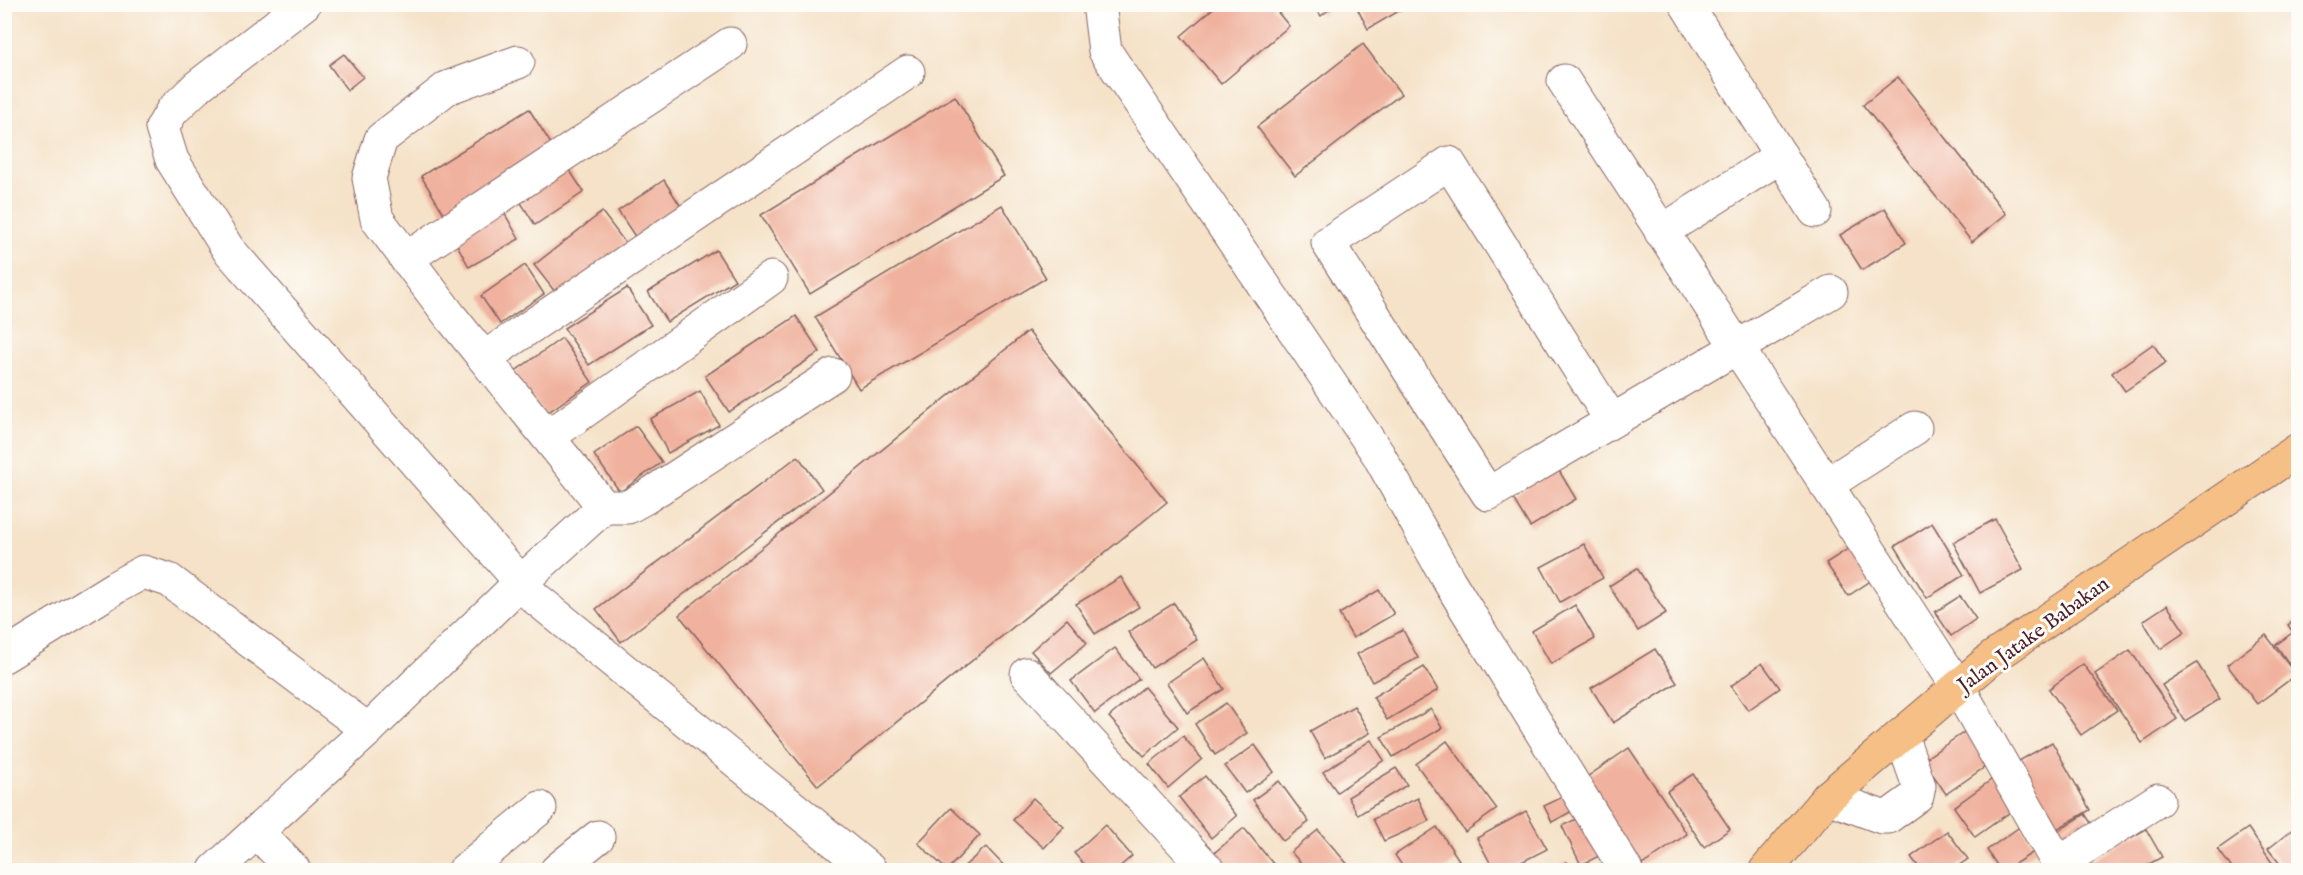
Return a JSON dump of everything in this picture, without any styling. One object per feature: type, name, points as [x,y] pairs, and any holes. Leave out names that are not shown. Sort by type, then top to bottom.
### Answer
[{"type":"main road","name":"Jalan Jatake Babakan","points":[[1766,870],[1828,797],[1992,658],[2298,450]]},
{"type":"street","points":[[304,4],[198,86],[172,111],[162,128],[172,160],[228,249],[534,597],[870,870]]},
{"type":"street","points":[[1099,4],[1105,51],[1378,454],[1449,581],[1626,870]]},
{"type":"street","points":[[1686,4],[1815,211]]},
{"type":"street","points":[[406,259],[730,44]]},
{"type":"street","points":[[518,62],[447,88],[381,139],[369,178],[377,219],[484,358],[604,507]]},
{"type":"street","points":[[484,358],[908,72]]},
{"type":"street","points":[[1564,81],[1958,687],[2055,858],[2063,861],[2158,800]]},
{"type":"street","points":[[1662,232],[1781,156]]},
{"type":"street","points":[[1612,421],[1449,163],[1328,243],[1488,494],[1612,421],[1737,347],[1831,292]]},
{"type":"street","points":[[548,437],[771,278]]},
{"type":"street","points":[[215,870],[369,730],[521,582],[604,507],[628,507],[646,497],[833,375]]},
{"type":"street","points":[[1826,485],[1915,428]]},
{"type":"street","points":[[4,656],[144,572],[169,580],[369,730]]},
{"type":"street","points":[[1027,674],[1208,870]]},
{"type":"street","points":[[1828,797],[1882,817],[1888,817],[1917,796],[1919,786],[1901,735]]},
{"type":"street","points":[[465,870],[540,808]]},
{"type":"street","points":[[257,832],[294,870]]},
{"type":"street","points":[[557,870],[598,837]]},
{"type":"building","points":[[1218,4],[1271,4],[1289,26],[1221,84],[1181,36]]},
{"type":"building","points":[[1313,4],[1336,4],[1321,16]]},
{"type":"building","points":[[1355,4],[1411,4],[1368,29]]},
{"type":"building","points":[[1363,44],[1401,94],[1295,176],[1257,127]]},
{"type":"building","points":[[344,54],[363,77],[347,90],[329,65]]},
{"type":"building","points":[[1898,77],[2006,214],[1972,242],[1863,105]]},
{"type":"building","points":[[955,96],[1004,176],[810,294],[761,215]]},
{"type":"building","points":[[529,109],[553,147],[444,214],[421,176]]},
{"type":"building","points":[[566,165],[584,192],[535,225],[518,198]]},
{"type":"building","points":[[664,180],[685,213],[640,244],[618,211]]},
{"type":"building","points":[[1002,205],[1046,278],[859,389],[815,317]]},
{"type":"building","points":[[501,207],[519,239],[469,267],[452,235]]},
{"type":"building","points":[[1885,208],[1906,243],[1862,270],[1840,235]]},
{"type":"building","points":[[602,212],[627,245],[559,297],[534,265]]},
{"type":"building","points":[[716,250],[735,280],[667,322],[648,292]]},
{"type":"building","points":[[525,265],[544,294],[500,324],[481,296]]},
{"type":"building","points":[[627,288],[651,325],[589,365],[564,328]]},
{"type":"building","points":[[796,316],[820,352],[729,412],[705,376]]},
{"type":"building","points":[[1028,331],[1167,502],[818,786],[679,615]]},
{"type":"building","points":[[562,338],[592,382],[544,415],[514,372]]},
{"type":"building","points":[[2153,344],[2166,363],[2125,391],[2112,373]]},
{"type":"building","points":[[700,391],[719,425],[668,453],[650,419]]},
{"type":"building","points":[[636,426],[662,462],[620,492],[594,455]]},
{"type":"building","points":[[798,456],[822,489],[621,642],[596,609]]},
{"type":"building","points":[[1558,469],[1576,499],[1530,527],[1512,497]]},
{"type":"building","points":[[1995,519],[2023,570],[1980,593],[1953,542]]},
{"type":"building","points":[[1932,523],[1964,575],[1927,598],[1895,546]]},
{"type":"building","points":[[1584,544],[1603,578],[1560,602],[1541,567]]},
{"type":"building","points":[[1851,547],[1872,580],[1848,596],[1826,563]]},
{"type":"building","points":[[1637,568],[1666,613],[1638,631],[1609,586]]},
{"type":"building","points":[[1121,577],[1139,607],[1095,634],[1076,604]]},
{"type":"building","points":[[1379,590],[1394,614],[1353,638],[1339,614]]},
{"type":"building","points":[[1960,596],[1976,619],[1951,636],[1935,612]]},
{"type":"building","points":[[1174,603],[1197,640],[1152,668],[1128,632]]},
{"type":"building","points":[[1575,605],[1595,639],[1551,664],[1532,631]]},
{"type":"building","points":[[2167,605],[2185,632],[2160,649],[2143,621]]},
{"type":"building","points":[[2298,617],[2298,640],[2288,625]]},
{"type":"building","points":[[1067,619],[1087,643],[1051,673],[1031,651]]},
{"type":"building","points":[[1403,630],[1418,658],[1372,682],[1357,654]]},
{"type":"building","points":[[2292,633],[2298,643],[2298,663],[2292,668],[2276,645]]},
{"type":"building","points":[[2266,635],[2296,675],[2257,704],[2227,665]]},
{"type":"building","points":[[1115,648],[1139,679],[1095,713],[1071,681]]},
{"type":"building","points":[[1655,649],[1677,683],[1613,723],[1591,688]]},
{"type":"building","points":[[2130,650],[2177,719],[2142,743],[2095,674]]},
{"type":"building","points":[[1204,658],[1224,689],[1187,713],[1167,683]]},
{"type":"building","points":[[1762,663],[1780,688],[1748,710],[1731,686]]},
{"type":"building","points":[[2197,663],[2220,699],[2185,721],[2162,685]]},
{"type":"building","points":[[2083,664],[2117,710],[2081,735],[2049,689]]},
{"type":"building","points":[[1424,667],[1438,690],[1387,720],[1373,697]]},
{"type":"building","points":[[1144,687],[1178,727],[1144,756],[1109,717]]},
{"type":"building","points":[[1226,703],[1247,733],[1215,755],[1195,724]]},
{"type":"building","points":[[1354,706],[1370,733],[1325,758],[1310,731]]},
{"type":"building","points":[[1431,709],[1442,728],[1393,757],[1381,737]]},
{"type":"building","points":[[1969,729],[1992,762],[1946,794],[1923,760]]},
{"type":"building","points":[[1183,736],[1202,759],[1168,788],[1149,764]]},
{"type":"building","points":[[1371,740],[1384,760],[1337,792],[1323,772]]},
{"type":"building","points":[[1447,741],[1497,809],[1465,832],[1416,764]]},
{"type":"building","points":[[2052,742],[2090,810],[2050,833],[2012,765]]},
{"type":"building","points":[[1255,745],[1274,772],[1245,793],[1225,766]]},
{"type":"building","points":[[1629,748],[1687,834],[1642,865],[1584,779]]},
{"type":"building","points":[[1396,768],[1407,785],[1358,815],[1348,797]]},
{"type":"building","points":[[1693,774],[1730,829],[1704,847],[1667,791]]},
{"type":"building","points":[[1998,775],[2020,805],[1975,837],[1954,807]]},
{"type":"building","points":[[1205,776],[1237,816],[1211,838],[1179,797]]},
{"type":"building","points":[[1279,781],[1309,822],[1283,841],[1253,800]]},
{"type":"building","points":[[1571,793],[1578,808],[1552,822],[1544,806]]},
{"type":"building","points":[[1033,798],[1064,827],[1044,848],[1013,820]]},
{"type":"building","points":[[1418,798],[1429,821],[1384,841],[1373,819]]},
{"type":"building","points":[[951,808],[980,835],[947,870],[918,843]]},
{"type":"building","points":[[1526,811],[1547,849],[1506,870],[1494,870],[1477,838]]},
{"type":"building","points":[[2085,814],[2095,829],[2061,850],[2052,835]]},
{"type":"building","points":[[1580,817],[1599,856],[1581,865],[1562,826]]},
{"type":"building","points":[[1105,825],[1132,856],[1116,870],[1089,870],[1074,853]]},
{"type":"building","points":[[2298,825],[2298,870],[2285,870],[2268,849]]},
{"type":"building","points":[[2021,826],[2037,850],[2005,870],[2000,870],[1987,850]]},
{"type":"building","points":[[1437,827],[1459,860],[1442,870],[1405,870],[1395,855]]},
{"type":"building","points":[[1244,828],[1274,865],[1268,870],[1228,870],[1214,853]]},
{"type":"building","points":[[2248,828],[2277,870],[2233,870],[2218,849]]},
{"type":"building","points":[[2146,829],[2162,857],[2138,870],[2093,870],[2088,862]]},
{"type":"building","points":[[1318,830],[1350,867],[1346,870],[1307,870],[1291,852]]},
{"type":"building","points":[[1947,831],[1968,859],[1952,870],[1921,870],[1911,857]]},
{"type":"building","points":[[986,847],[1008,870],[960,870]]},
{"type":"building","points":[[1567,862],[1571,870],[1550,870]]}]
